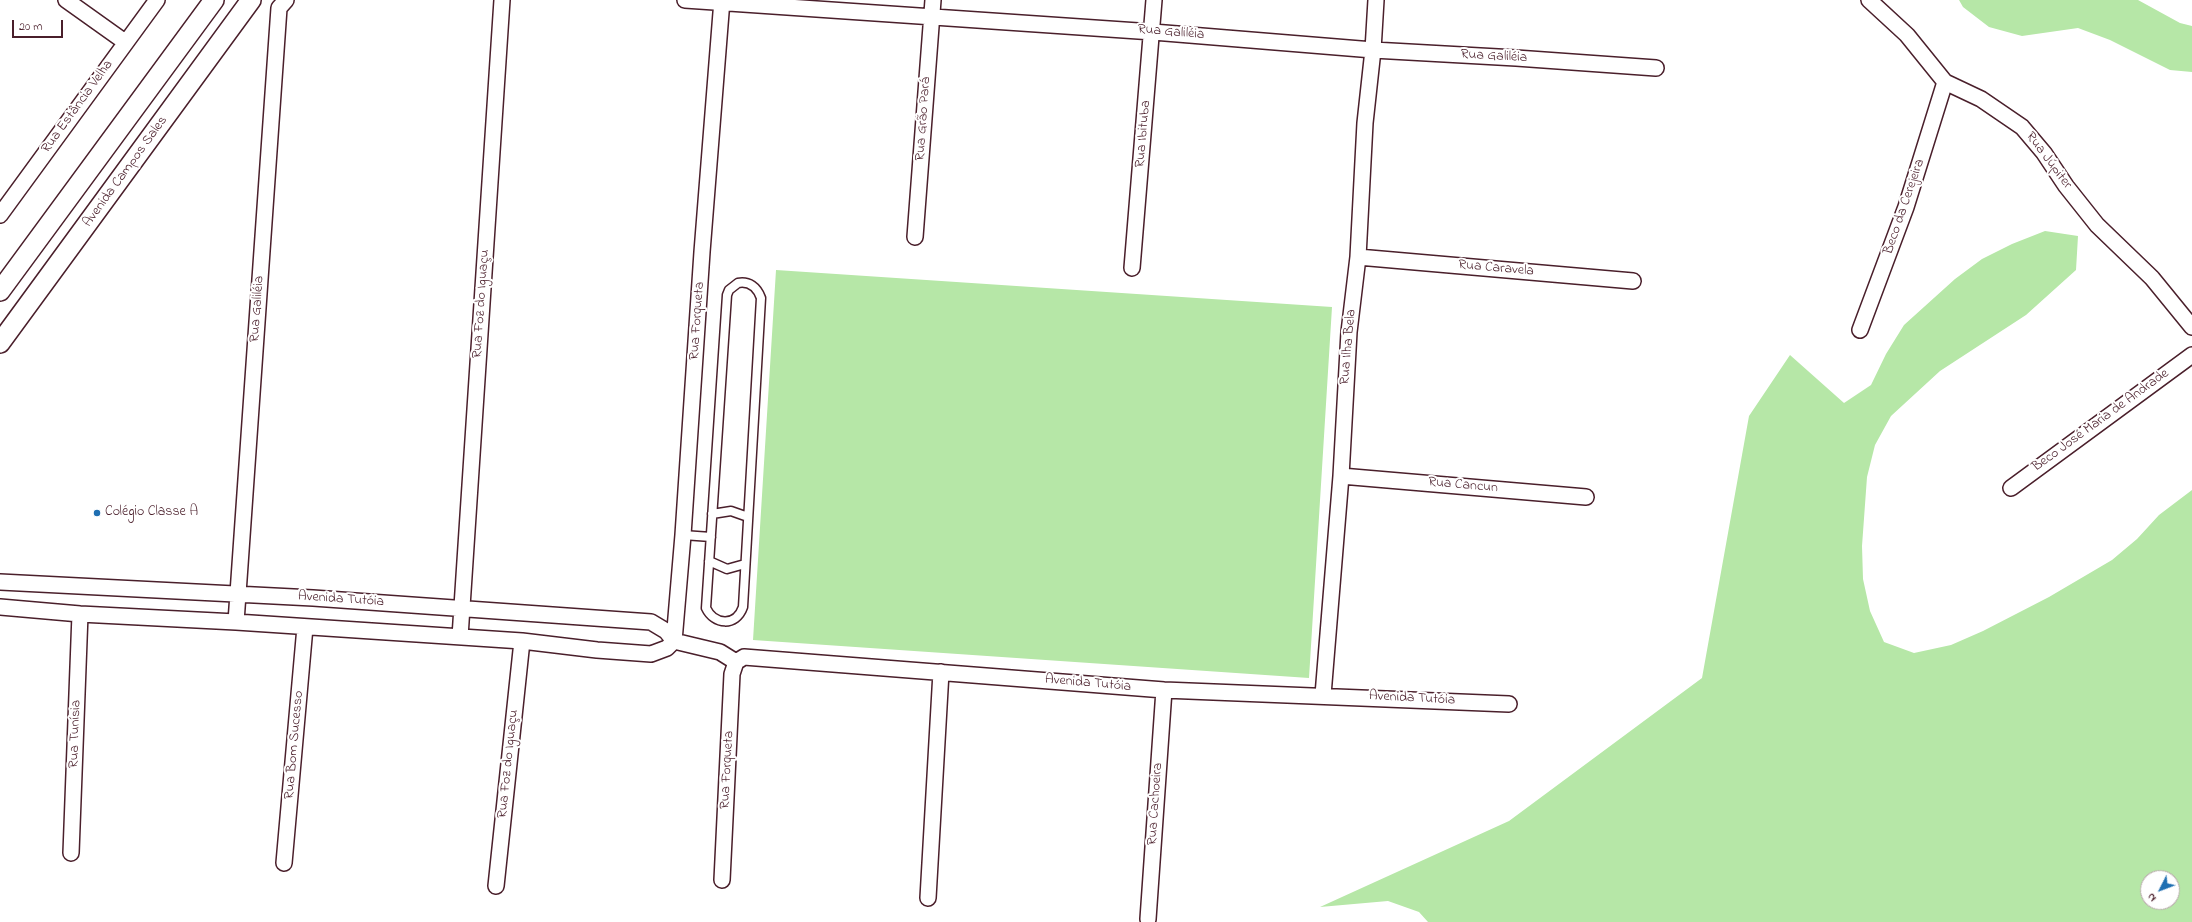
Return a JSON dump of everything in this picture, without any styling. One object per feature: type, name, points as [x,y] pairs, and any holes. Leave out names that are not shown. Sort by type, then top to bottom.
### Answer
[{"type":"street","points":[[66,0],[125,42]]},
{"type":"street","name":"Rua Estância Velha","points":[[0,215],[157,0]]},
{"type":"street","points":[[0,291],[214,0]]},
{"type":"street","name":"Avenida Campos Sales","points":[[0,343],[251,0]]},
{"type":"street","name":"Rua Galiléia","points":[[236,622],[279,8],[286,0]]},
{"type":"street","name":"Rua Foz do Iguaçu","points":[[460,637],[502,0]]},
{"type":"street","name":"Rua Galiléia","points":[[685,0],[721,1],[1153,32],[1374,50],[1656,68]]},
{"type":"street","name":"Rua Grão Pará","points":[[915,237],[933,0]]},
{"type":"street","name":"Rua Ibituba","points":[[1132,268],[1153,32],[1154,0]]},
{"type":"street","name":"Rua Ilha Bela","points":[[1323,695],[1331,581],[1342,476],[1349,332],[1358,257],[1366,123],[1374,50],[1376,0]]},
{"type":"street","name":"Rua Júpiter","points":[[1869,0],[1912,40],[1945,82],[1982,99],[2022,127],[2044,153],[2066,186],[2097,225],[2152,278],[2192,327]]},
{"type":"street","name":"Rua Forqueta","points":[[674,641],[684,534],[702,252],[721,1]]},
{"type":"street","name":"Beco da Cerejeira","points":[[1860,330],[1906,207],[1945,82]]},
{"type":"street","name":"Rua Caravela","points":[[1358,257],[1633,281]]},
{"type":"street","name":"Beco José Maria de Andrade","points":[[2011,488],[2192,355]]},
{"type":"street","name":"Rua Cancun","points":[[1342,476],[1586,496]]},
{"type":"street","name":"Avenida Tutóia","points":[[0,582],[238,594],[651,622],[666,631],[674,641],[667,648],[651,654],[597,650],[522,641],[236,622],[80,614],[0,607]]},
{"type":"street","name":"Rua Tunísia","points":[[71,853],[80,614]]},
{"type":"street","name":"Rua Bom Sucesso","points":[[284,863],[305,627]]},
{"type":"street","name":"Rua Foz do Iguaçu","points":[[496,886],[522,641]]},
{"type":"street","points":[[674,641],[720,652],[736,662]]},
{"type":"street","name":"Avenida Tutóia","points":[[736,662],[744,657],[1164,690],[1323,695],[1509,704]]},
{"type":"street","name":"Rua Forqueta","points":[[722,880],[732,674],[736,662]]},
{"type":"street","points":[[928,898],[941,672]]},
{"type":"street","name":"Rua Cachoeira","points":[[1148,919],[1164,690]]},
{"type":"lane","points":[[743,282],[755,287],[761,298],[748,517],[741,612],[734,620],[723,622],[712,618],[706,608],[727,295],[733,286],[743,282]]},
{"type":"lane","points":[[712,514],[731,511],[748,517]]},
{"type":"lane","points":[[684,534],[711,537]]},
{"type":"lane","points":[[709,561],[727,569],[745,564]]},
{"type":"green space","points":[[1959,0],[2138,0],[2180,23],[2192,26],[2192,72],[2170,70],[2110,40],[2078,28],[2022,36],[1989,27],[1963,7]]},
{"type":"green space","points":[[2045,231],[2078,236],[2076,270],[2026,315],[1940,371],[1891,416],[1875,445],[1867,477],[1862,546],[1863,579],[1870,611],[1884,642],[1914,653],[1951,645],[1983,631],[2049,597],[2112,560],[2137,539],[2159,515],[2192,490],[2192,922],[1428,922],[1419,912],[1388,901],[1320,907],[1509,821],[1702,678],[1749,416],[1790,355],[1844,403],[1871,385],[1886,354],[1904,325],[1955,279],[1982,259],[2012,244]]},
{"type":"green space","points":[[776,270],[1332,307],[1309,678],[753,640]]},
{"type":"place","name":"Colégio Classe A","points":[[97,513]]}]
